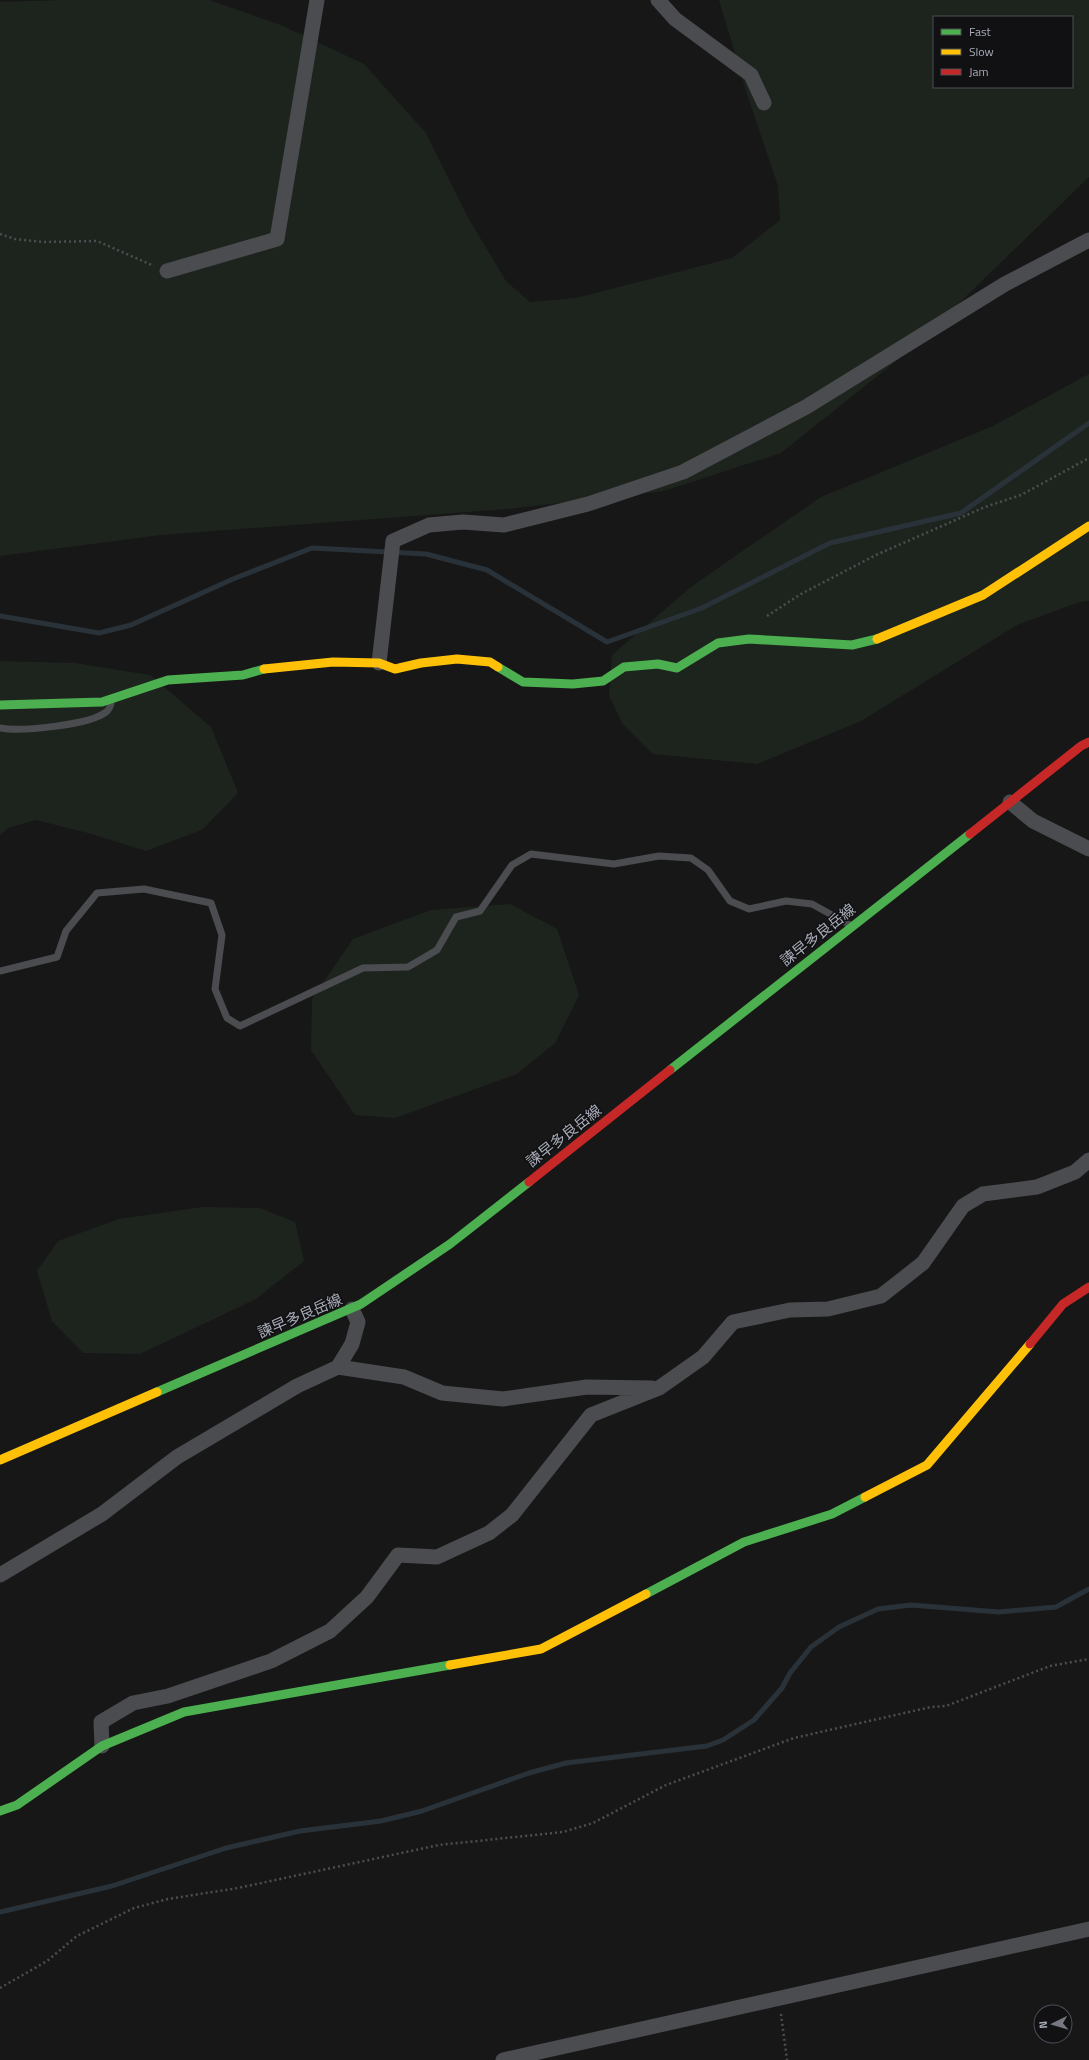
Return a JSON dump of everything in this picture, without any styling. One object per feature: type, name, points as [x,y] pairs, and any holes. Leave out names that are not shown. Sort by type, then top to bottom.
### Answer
[{"type":"street","points":[[167,271],[277,239],[317,0]]},
{"type":"street","points":[[658,0],[675,19],[751,75],[764,103]]},
{"type":"street","points":[[379,663],[394,540],[429,525],[463,522],[504,525],[588,504],[683,472],[806,407],[1005,284],[1089,240]]},
{"type":"street","points":[[0,705],[102,702],[168,680],[243,675],[269,668],[333,662],[379,663],[395,669],[421,662],[457,659],[490,662],[523,682],[573,684],[603,681],[624,667],[658,664],[677,668],[718,643],[749,639],[852,644],[881,638],[983,595],[1089,526]]},
{"type":"street","name":"諫早多良岳線","points":[[0,1460],[352,1309],[450,1244],[1081,746],[1089,742]]},
{"type":"street","points":[[1010,802],[1033,821],[1089,849]]},
{"type":"street","points":[[102,1746],[101,1722],[133,1703],[168,1696],[270,1661],[330,1631],[367,1597],[398,1556],[437,1557],[489,1533],[512,1516],[591,1415],[659,1388],[703,1357],[733,1322],[790,1310],[828,1309],[881,1296],[923,1264],[963,1206],[983,1194],[1037,1187],[1075,1172],[1089,1160]]},
{"type":"street","points":[[0,1811],[17,1804],[102,1746],[184,1712],[541,1649],[744,1542],[832,1514],[927,1465],[1063,1304],[1089,1287]]},
{"type":"street","points":[[338,1367],[352,1344],[358,1322],[352,1309]]},
{"type":"street","points":[[0,1575],[102,1514],[177,1457],[297,1386],[338,1367],[404,1377],[442,1392],[503,1399],[587,1387],[659,1388]]},
{"type":"street","points":[[504,2060],[779,2000],[1089,1929]]},
{"type":"lane","points":[[0,728],[44,727],[85,721],[107,712],[115,698]]},
{"type":"lane","points":[[0,971],[57,957],[66,931],[97,894],[144,889],[211,903],[222,935],[216,989],[227,1018],[240,1026],[363,968],[408,967],[437,950],[456,917],[480,911],[512,865],[531,854],[614,864],[659,856],[692,858],[708,870],[730,900],[749,909],[786,901],[812,904],[852,926]]},
{"type":"path","points":[[0,234],[15,240],[44,242],[97,241],[167,271]]},
{"type":"path","points":[[767,616],[800,594],[876,555],[985,507],[1021,494],[1089,458]]},
{"type":"path","points":[[0,1988],[47,1961],[76,1936],[134,1908],[168,1899],[238,1888],[439,1845],[564,1832],[593,1823],[666,1785],[794,1738],[931,1707],[946,1706],[1050,1666],[1089,1659]]},
{"type":"path","points":[[779,2000],[787,2060]]},
{"type":"shaded area","points":[[63,0],[209,0],[281,25],[364,64],[426,133],[467,216],[506,281],[530,302],[576,298],[732,258],[780,220],[778,186],[748,97],[719,0],[1089,0],[1089,177],[915,346],[781,453],[664,491],[507,509],[161,535],[0,556],[0,2]]},
{"type":"shaded area","points":[[1089,374],[1089,601],[1080,602],[1019,624],[861,721],[757,764],[653,754],[622,723],[609,695],[612,655],[692,586],[821,497],[993,426]]},
{"type":"shaded area","points":[[0,661],[75,663],[150,675],[211,727],[238,793],[202,830],[146,851],[88,833],[36,820],[8,828],[0,835]]},
{"type":"shaded area","points":[[510,904],[557,929],[579,995],[555,1043],[517,1074],[395,1118],[355,1115],[311,1050],[312,999],[353,939],[431,910]]},
{"type":"shaded area","points":[[203,1207],[260,1208],[295,1222],[304,1261],[256,1299],[140,1354],[83,1353],[52,1321],[37,1271],[58,1241],[119,1219]]},
{"type":"waterway","points":[[0,616],[99,633],[131,625],[233,579],[312,548],[426,554],[487,570],[607,642],[702,608],[830,543],[961,513],[1089,423]]},
{"type":"waterway","points":[[0,1912],[112,1886],[226,1848],[300,1831],[381,1821],[422,1811],[529,1773],[566,1763],[707,1746],[723,1740],[754,1720],[782,1688],[790,1673],[811,1647],[839,1627],[878,1609],[911,1605],[999,1612],[1056,1607],[1089,1589]]},
{"type":"traffic: fast","points":[[498,667],[523,682],[573,684],[603,681],[624,667],[658,664],[677,668],[718,643],[749,639],[852,645],[877,639]]},
{"type":"traffic: fast","points":[[0,705],[102,702],[168,680],[243,675],[264,669]]},
{"type":"traffic: fast","points":[[670,1070],[970,834]]},
{"type":"traffic: fast","points":[[157,1392],[361,1304],[450,1244],[529,1182]]},
{"type":"traffic: fast","points":[[646,1594],[744,1542],[832,1514],[865,1497]]},
{"type":"traffic: fast","points":[[0,1811],[17,1805],[102,1746],[184,1712],[450,1665]]},
{"type":"traffic: slow","points":[[877,639],[983,595],[1089,526]]},
{"type":"traffic: slow","points":[[264,669],[333,662],[379,663],[395,669],[421,663],[457,659],[490,662],[498,667]]},
{"type":"traffic: slow","points":[[865,1497],[927,1465],[1030,1344]]},
{"type":"traffic: slow","points":[[0,1460],[157,1392]]},
{"type":"traffic: slow","points":[[450,1665],[541,1649],[646,1594]]},
{"type":"traffic: jam","points":[[970,834],[1081,746],[1089,742]]},
{"type":"traffic: jam","points":[[529,1182],[670,1070]]},
{"type":"traffic: jam","points":[[1030,1344],[1063,1304],[1089,1287]]}]
